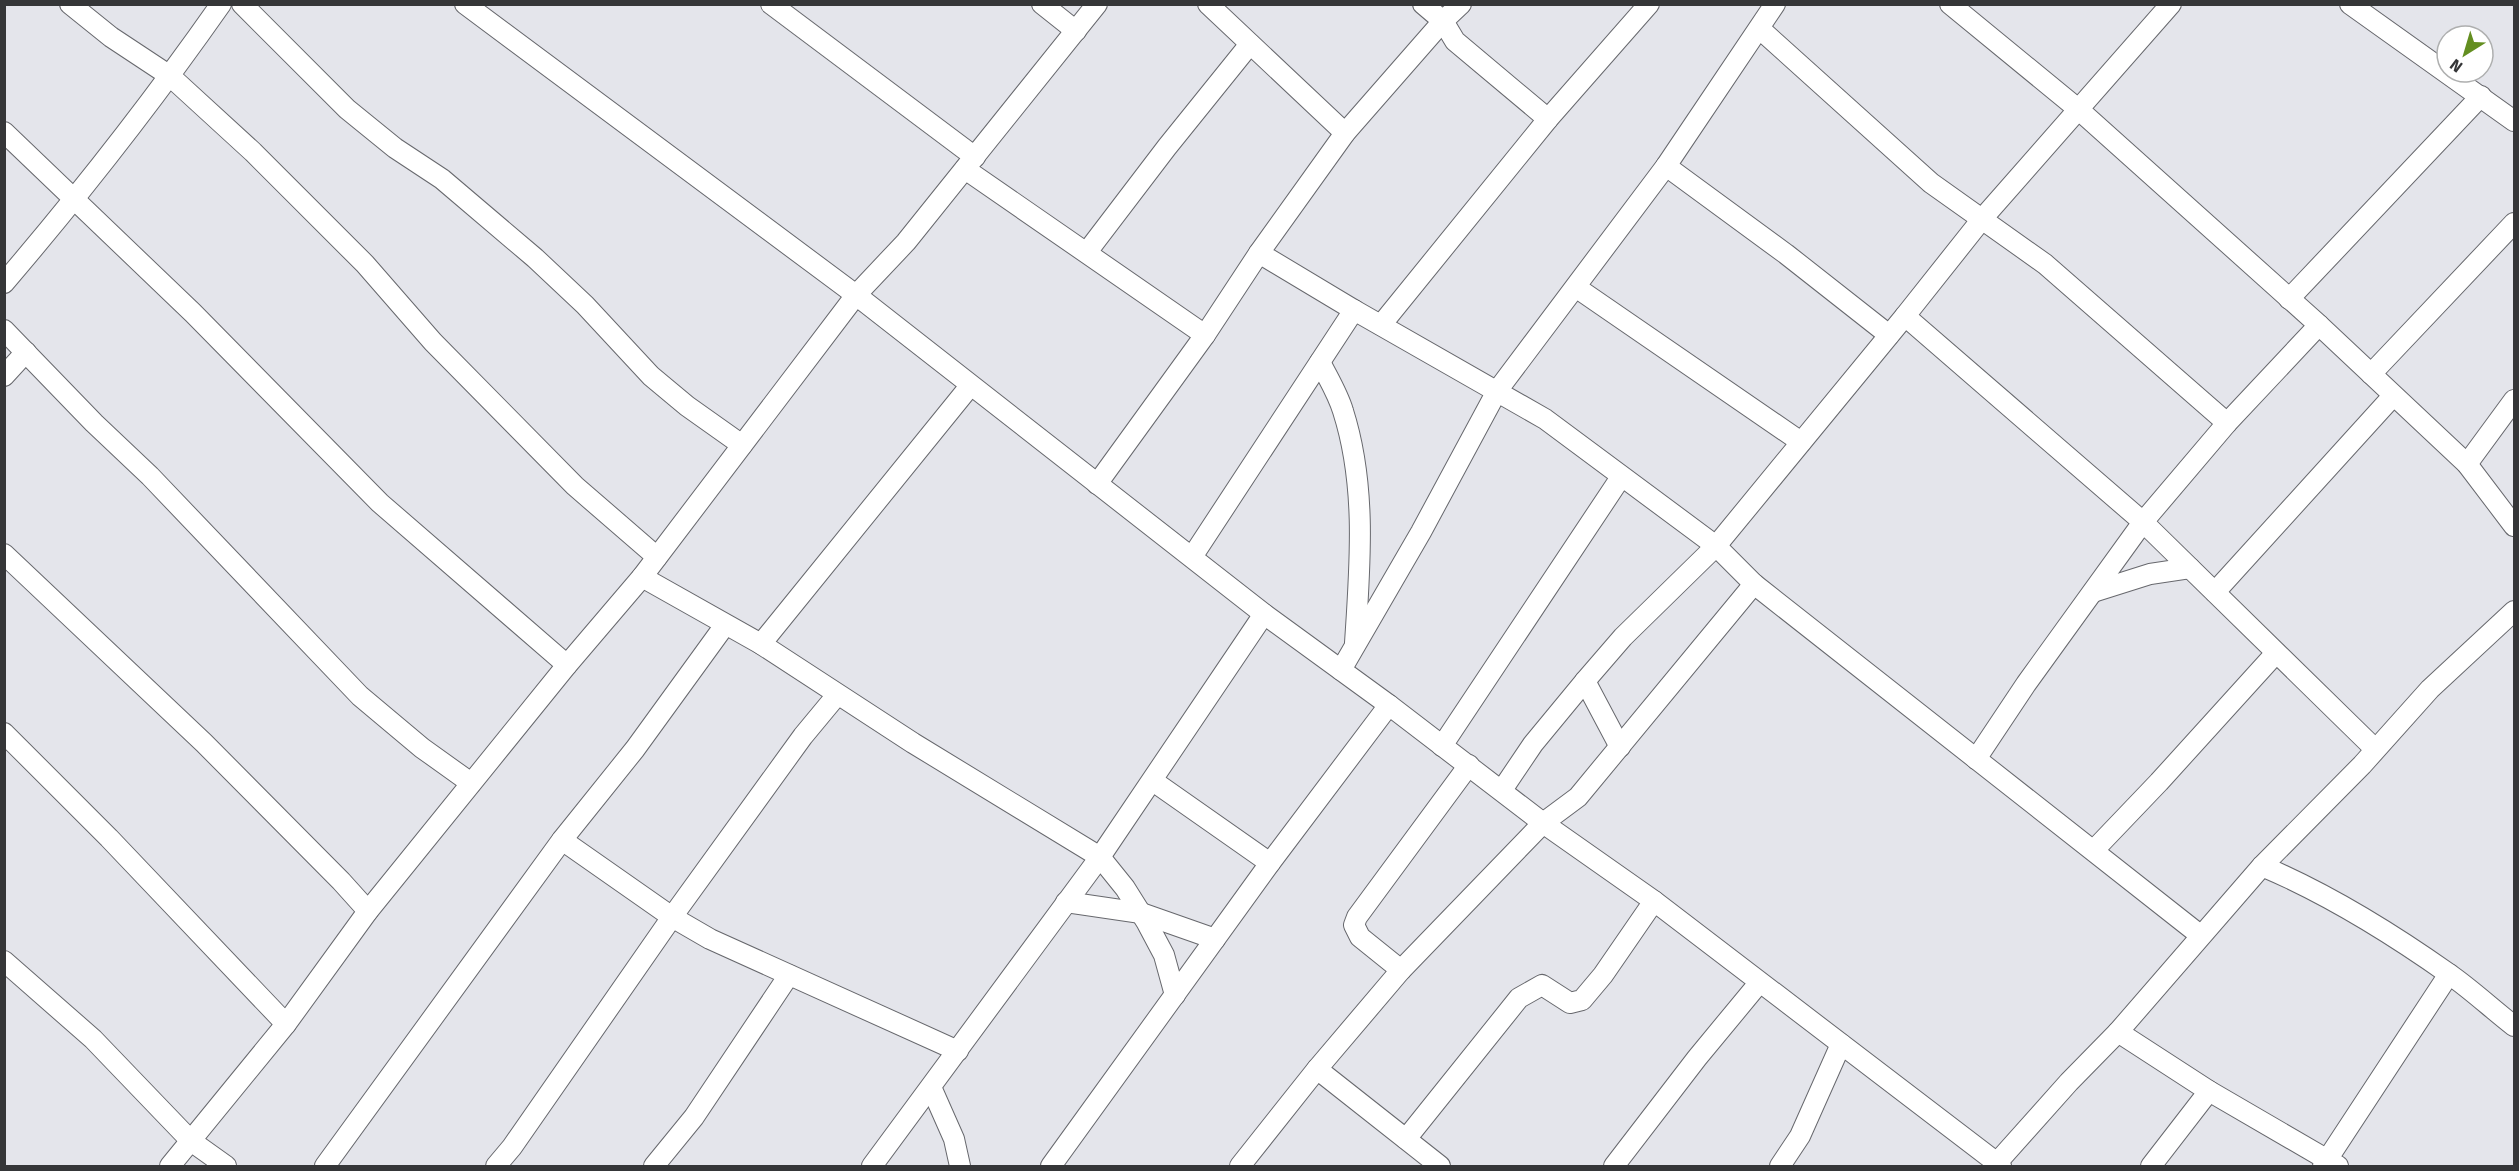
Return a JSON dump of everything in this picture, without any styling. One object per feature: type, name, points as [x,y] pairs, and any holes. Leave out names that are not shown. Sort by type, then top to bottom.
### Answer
[{"type":"street","points":[[70,4],[111,37],[170,76],[253,152],[365,264],[433,342],[575,486],[657,557]]},
{"type":"street","points":[[4,283],[76,200],[170,76],[221,4]]},
{"type":"street","points":[[242,4],[346,109],[450,186],[535,258],[585,304],[651,376],[687,406],[742,445]]},
{"type":"street","points":[[465,4],[856,295],[1264,614],[1389,705],[1543,823],[1654,901],[1998,1165],[2069,1082],[2118,1032],[2262,866],[2338,790],[2430,690],[2514,611]]},
{"type":"street","points":[[771,4],[970,163],[1087,252],[1205,335]]},
{"type":"street","points":[[1042,4],[1076,31]]},
{"type":"street","points":[[170,1167],[286,1024],[368,911],[567,665],[642,577],[856,295],[906,242],[1097,4]]},
{"type":"street","points":[[1208,4],[1345,133]]},
{"type":"street","points":[[1423,4],[1443,21],[1455,41],[1548,119]]},
{"type":"street","points":[[1097,484],[1205,335],[1259,253],[1345,133],[1443,21],[1461,4]]},
{"type":"street","points":[[1381,325],[1548,119],[1649,4]]},
{"type":"street","points":[[1341,670],[1497,391],[1666,166],[1775,4]]},
{"type":"street","points":[[1950,4],[2078,109],[2319,325],[2467,464],[2514,526]]},
{"type":"street","points":[[1502,790],[1533,744],[1585,681],[1623,637],[1716,546],[1982,219],[2171,4]]},
{"type":"street","points":[[2350,4],[2514,121]]},
{"type":"street","points":[[1760,29],[1931,183],[2045,264],[2227,423]]},
{"type":"street","points":[[1087,252],[1250,44]]},
{"type":"street","points":[[2289,299],[2481,96]]},
{"type":"street","points":[[4,132],[193,313],[380,503],[567,665]]},
{"type":"street","points":[[1666,166],[1786,255],[1889,336]]},
{"type":"street","points":[[2371,374],[2514,223]]},
{"type":"street","points":[[1259,253],[1545,419],[1716,546],[1754,584],[2200,935]]},
{"type":"street","points":[[1576,288],[1800,442]]},
{"type":"street","points":[[1192,557],[1354,310]]},
{"type":"street","points":[[1905,316],[2143,522],[2375,749]]},
{"type":"street","points":[[1976,759],[2143,522],[2227,423],[2319,325]]},
{"type":"street","points":[[4,330],[94,423],[150,476],[360,696],[422,748],[471,783]]},
{"type":"street","points":[[4,376],[26,352]]},
{"type":"street","points":[[1320,362],[1343,410],[1359,484],[1358,595],[1354,648]]},
{"type":"street","points":[[760,644],[970,386]]},
{"type":"street","points":[[2215,592],[2393,396]]},
{"type":"street","points":[[2467,464],[2514,400]]},
{"type":"street","points":[[1442,746],[1621,477]]},
{"type":"street","points":[[4,554],[204,743],[368,911]]},
{"type":"street","points":[[2093,592],[2150,574],[2190,568]]},
{"type":"street","points":[[642,577],[760,644],[837,695],[1100,856],[1141,913],[1164,955],[1175,995]]},
{"type":"street","points":[[1240,1167],[1317,1069],[1401,970],[1543,823],[1578,797],[1754,584]]},
{"type":"street","points":[[872,1167],[1100,856],[1264,614]]},
{"type":"street","points":[[325,1167],[562,840],[635,749],[725,625]]},
{"type":"street","points":[[2094,850],[2153,789],[2276,653]]},
{"type":"street","points":[[1585,681],[1620,747]]},
{"type":"street","points":[[496,1167],[672,917],[803,736],[837,695]]},
{"type":"street","points":[[1051,1167],[1270,863],[1389,705]]},
{"type":"street","points":[[4,733],[109,837],[286,1024]]},
{"type":"street","points":[[1401,970],[1360,937],[1354,925],[1357,917],[1469,765]]},
{"type":"street","points":[[1153,781],[1270,863]]},
{"type":"street","points":[[562,840],[672,917],[710,939],[958,1051]]},
{"type":"street","points":[[2262,866],[2292,879],[2337,904],[2450,974],[2514,1026]]},
{"type":"street","points":[[1406,1139],[1519,998],[1542,985],[1570,1003],[1582,1000],[1603,975],[1654,901]]},
{"type":"street","points":[[1066,902],[1141,913],[1215,939]]},
{"type":"street","points":[[4,961],[93,1039],[191,1141],[226,1167]]},
{"type":"street","points":[[2118,1032],[2329,1164],[2450,974]]},
{"type":"street","points":[[654,1167],[694,1117],[789,975]]},
{"type":"street","points":[[1614,1167],[1697,1058],[1759,983]]},
{"type":"street","points":[[1780,1167],[1800,1136],[1841,1044]]},
{"type":"street","points":[[1317,1069],[1406,1139],[1429,1163]]},
{"type":"street","points":[[931,1087],[954,1139],[960,1167]]},
{"type":"street","points":[[2151,1167],[2209,1091]]}]
